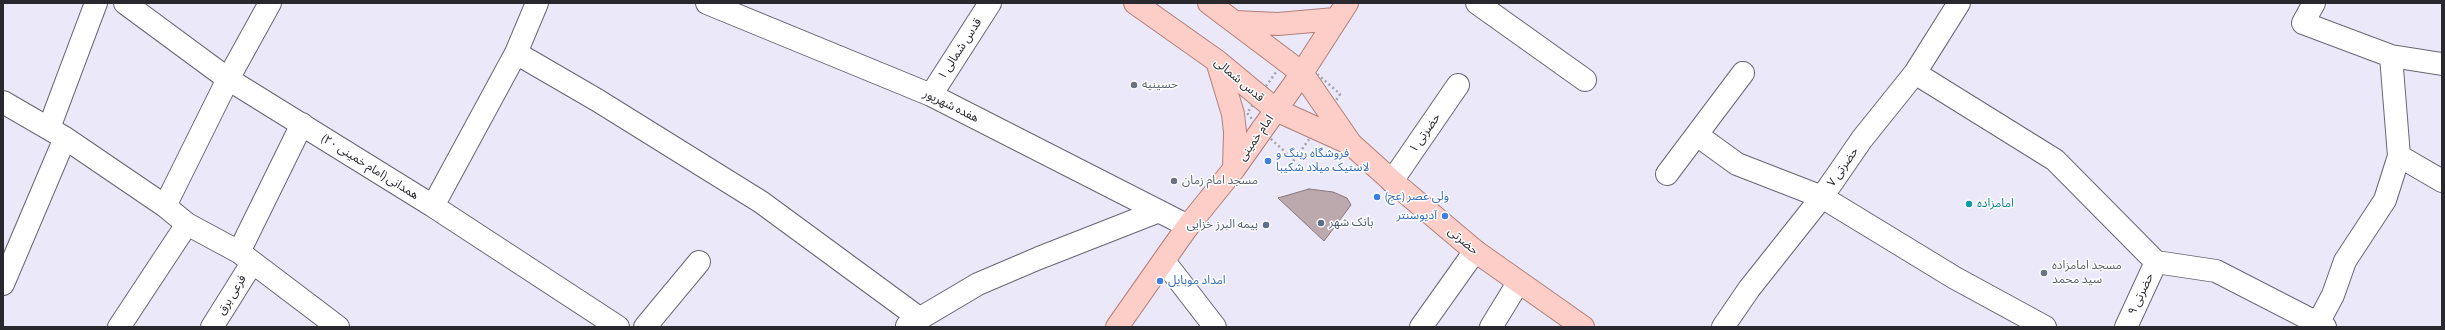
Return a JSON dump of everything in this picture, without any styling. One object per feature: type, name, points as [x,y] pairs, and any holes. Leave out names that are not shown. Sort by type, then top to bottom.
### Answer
[{"type":"main road","name":"قدس شمالی","points":[[1135,3],[1217,61],[1276,110],[1351,144]]},
{"type":"main road","points":[[1209,3],[1302,73],[1351,144]]},
{"type":"main road","points":[[1235,22],[1278,24],[1341,11]]},
{"type":"main road","name":"امام خمینی","points":[[1117,327],[1188,226],[1234,169],[1276,110],[1302,73],[1341,11]]},
{"type":"main road","points":[[1217,61],[1233,114],[1235,132],[1234,169]]},
{"type":"main road","name":"حضرتی","points":[[1351,144],[1392,181],[1475,251],[1518,283],[1583,327]]},
{"type":"street","points":[[3,284],[57,133],[96,3]]},
{"type":"street","name":"همدانی (امام خمینی ۲۰)","points":[[125,3],[228,79],[433,206],[618,327]]},
{"type":"street","points":[[165,206],[228,79],[270,3]]},
{"type":"street","points":[[433,206],[516,52],[537,3]]},
{"type":"street","name":"قدس شمالی ۱","points":[[931,95],[990,3]]},
{"type":"street","points":[[1477,3],[1585,80]]},
{"type":"street","name":"حضرتی ۷","points":[[1723,327],[1749,289],[1822,197],[1862,139],[1915,73],[1959,3]]},
{"type":"street","points":[[2314,3],[2303,23],[2391,56],[2442,64]]},
{"type":"street","name":"هفده شهریور","points":[[714,5],[931,95],[1188,226]]},
{"type":"street","points":[[516,52],[597,100],[761,202],[912,323],[985,282],[1039,258],[1159,211]]},
{"type":"street","points":[[1915,73],[2055,160],[2156,262],[2216,271],[2320,326],[2345,261],[2385,200],[2399,156],[2391,56]]},
{"type":"street","points":[[1667,174],[1743,73]]},
{"type":"street","name":"حضرتی ۱","points":[[1392,181],[1458,85]]},
{"type":"street","points":[[3,102],[57,133],[165,206],[187,224],[245,257],[338,327]]},
{"type":"street","name":"فرعی برق","points":[[212,327],[245,257],[302,124]]},
{"type":"street","points":[[1697,135],[1737,164],[1822,197],[1956,278],[2045,327]]},
{"type":"street","points":[[2399,156],[2442,181]]},
{"type":"street","points":[[119,327],[187,224]]},
{"type":"street","points":[[1421,327],[1475,251]]},
{"type":"street","points":[[1164,261],[1215,327]]},
{"type":"street","points":[[645,327],[700,262]]},
{"type":"street","name":"حضرتی ۹","points":[[2126,327],[2156,262]]},
{"type":"street","points":[[1491,327],[1518,283]]},
{"type":"building","name":"بانک شهر","points":[[1309,189],[1333,192],[1347,198],[1351,205],[1324,241],[1278,198]]},
{"type":"place","name":"حسینیه","points":[[1134,85]]},
{"type":"place","name":"فروشگاه رینگ و لاستیک میلاد شکیبا","points":[[1268,161]]},
{"type":"place","name":"مسجد امام زمان","points":[[1174,181]]},
{"type":"place","name":"ولی عصر (عج)","points":[[1377,197]]},
{"type":"place","name":"امامزاده","points":[[1969,204]]},
{"type":"place","name":"آدیوسنتر","points":[[1445,216]]},
{"type":"place","name":"بانک شهر","points":[[1321,223]]},
{"type":"place","name":"بیمه البرز خزایی","points":[[1266,225]]},
{"type":"place","name":"مسجد امامزاده سید محمد","points":[[2044,273]]},
{"type":"place","name":"امداد موبایل","points":[[1160,281]]}]
